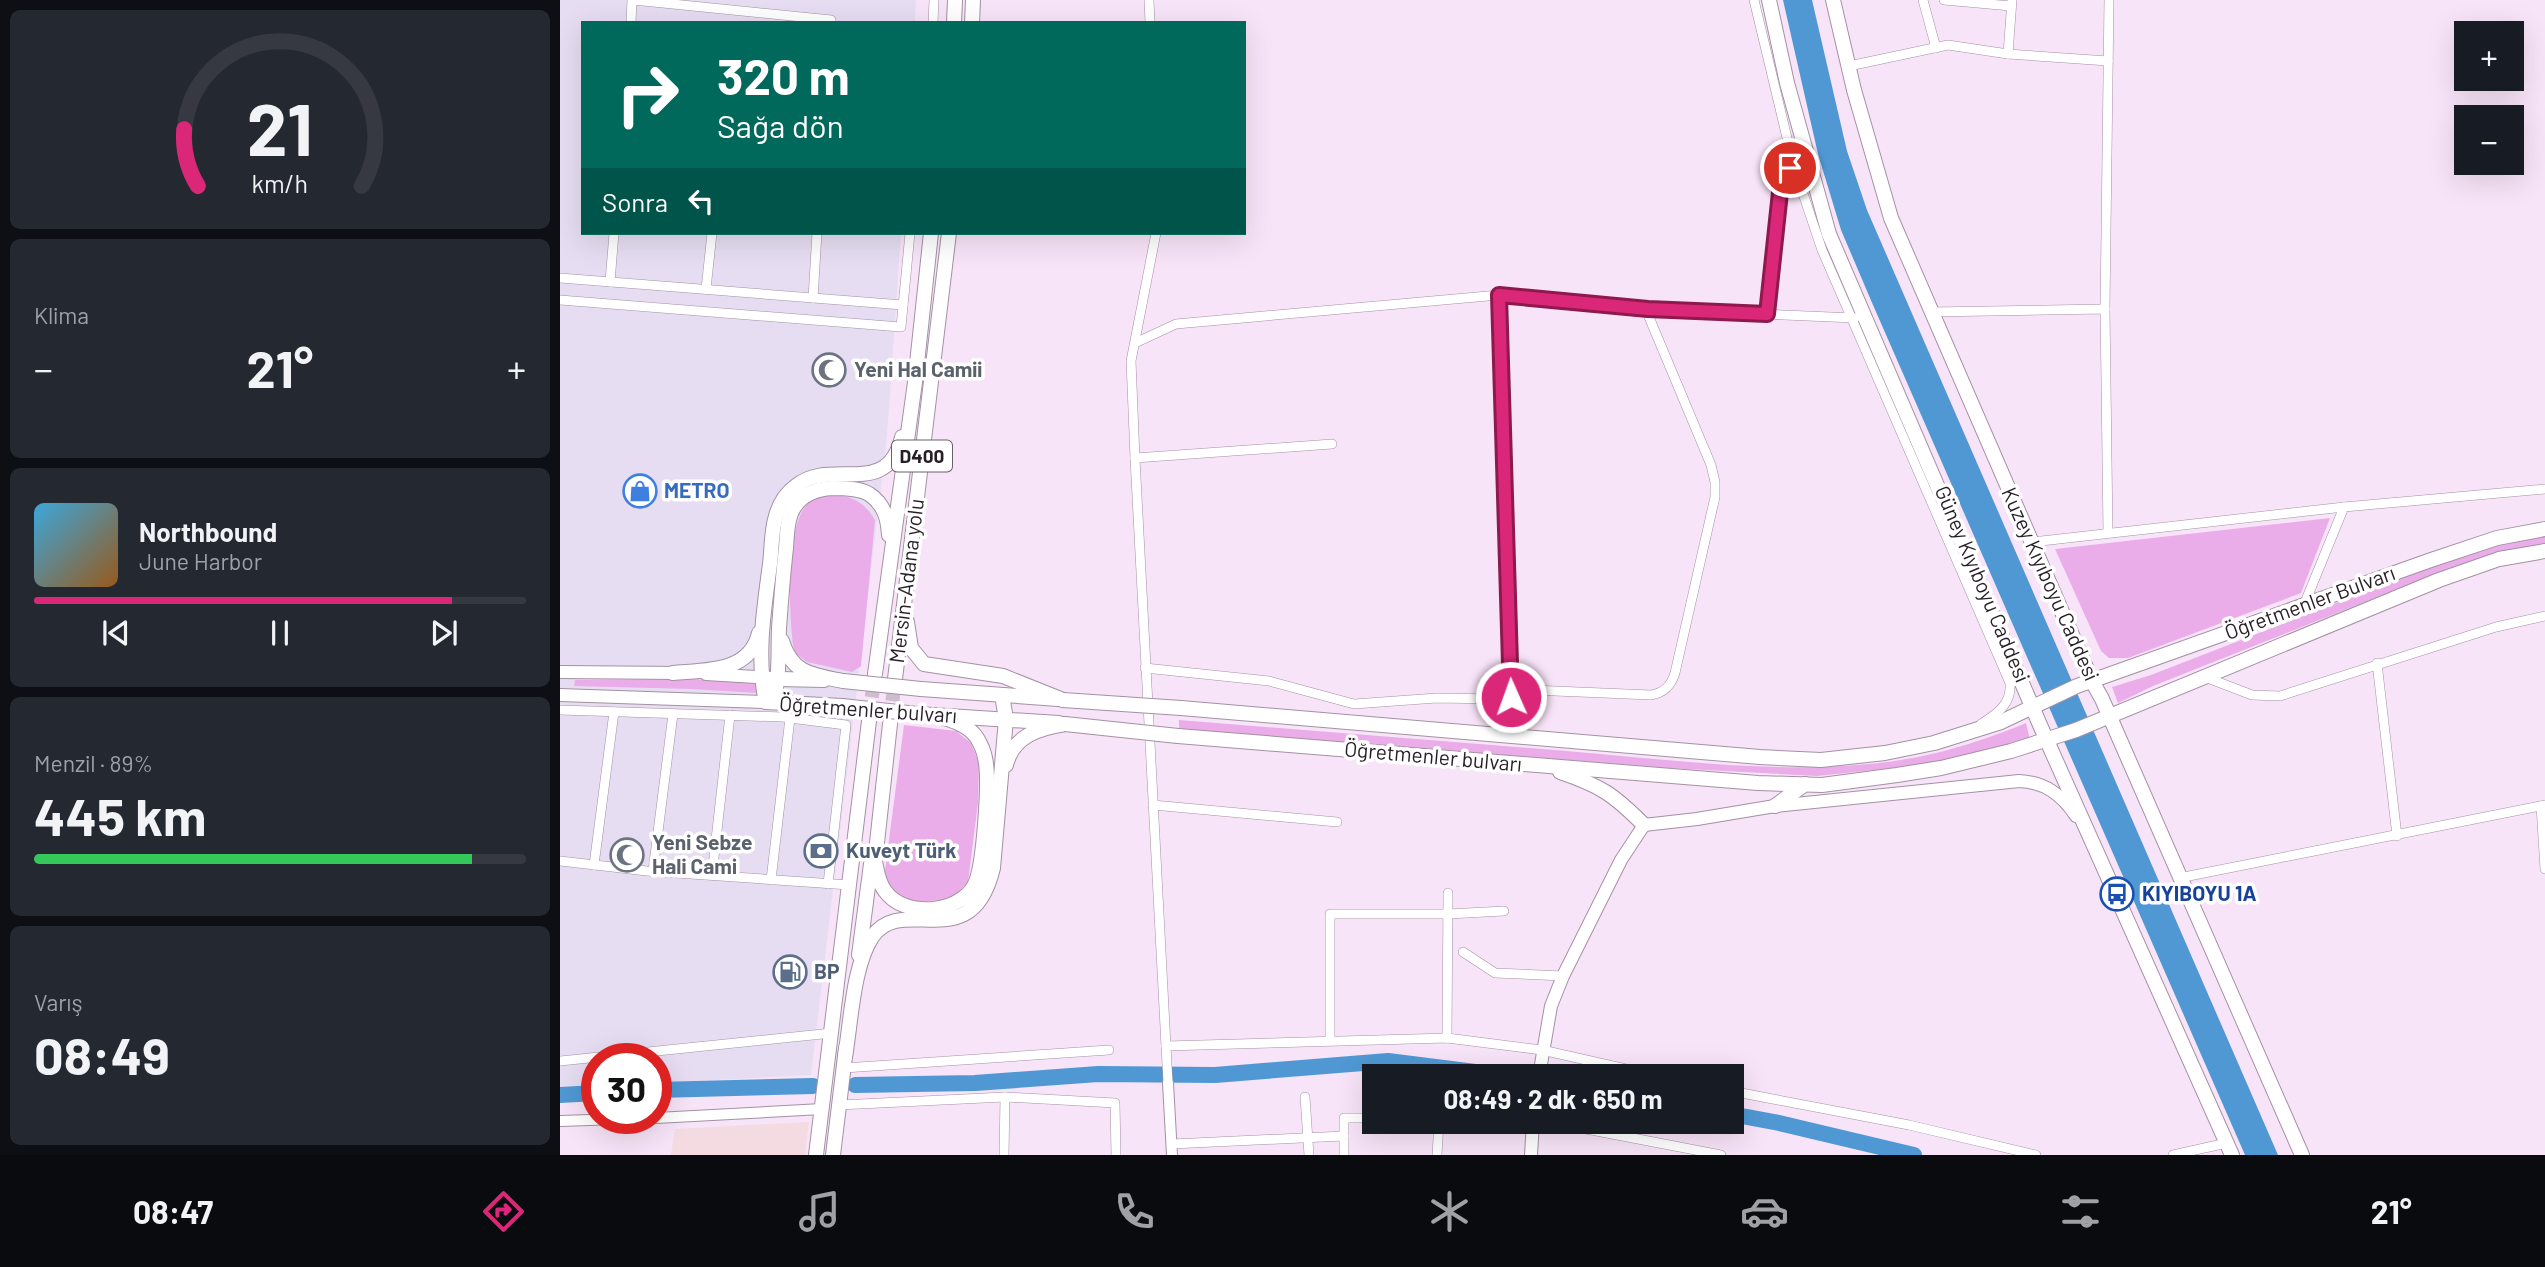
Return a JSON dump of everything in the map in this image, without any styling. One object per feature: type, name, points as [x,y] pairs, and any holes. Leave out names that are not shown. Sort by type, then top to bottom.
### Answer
[{"type":"main road","points":[[954,21],[955,0]]},
{"type":"main road","points":[[972,21],[973,0]]},
{"type":"main road","name":"Güney Kıyıboyu Caddesi","points":[[1769,0],[1787,83],[1829,234],[2038,704],[2094,842],[2229,1149]]},
{"type":"main road","name":"Kuzey Kıyıboyu Caddesi","points":[[1833,0],[1891,218],[2302,1155]]},
{"type":"main road","name":"Mersin-Adana yolu","points":[[875,674],[915,382],[931,235]]},
{"type":"main road","name":"Mersin-Adana yolu","points":[[895,679],[949,235]]},
{"type":"main road","points":[[769,702],[760,676],[775,517],[783,500],[795,486],[806,479],[822,474],[867,474],[880,471],[890,462],[900,446],[915,382]]},
{"type":"main road","points":[[769,702],[779,678],[779,630],[789,520],[795,506],[807,495],[821,489],[843,488],[867,493],[881,505],[888,519],[889,538],[883,620]]},
{"type":"main road","name":"Öğretmenler Bulvarı","points":[[2077,686],[2497,538],[2545,529]]},
{"type":"main road","name":"Öğretmenler Bulvarı","points":[[2093,722],[2439,580],[2499,559],[2545,551]]},
{"type":"main road","points":[[908,572],[909,638],[913,652],[920,661],[936,667],[1003,676],[1063,699]]},
{"type":"main road","points":[[673,673],[734,665],[747,656],[757,641],[765,608]]},
{"type":"main road","points":[[779,630],[785,651],[795,665],[809,675],[843,681]]},
{"type":"main road","points":[[560,672],[779,678]]},
{"type":"main road","name":"Öğretmenler bulvarı","points":[[779,678],[1821,760],[1885,753],[1934,743],[2000,722],[2077,686]]},
{"type":"main road","points":[[560,695],[769,702]]},
{"type":"main road","points":[[845,1062],[864,951],[874,935],[886,924],[898,920],[950,920],[965,914],[978,904],[989,888],[1006,719],[1002,695]]},
{"type":"main road","name":"Öğretmenler bulvarı","points":[[769,702],[1006,719],[1178,736],[1758,783],[1822,785],[1941,768],[2011,751],[2093,722]]},
{"type":"main road","points":[[833,1155],[890,724],[875,861],[878,877],[885,891],[897,902],[935,909],[950,906],[965,898],[975,884],[981,864],[987,778],[985,757],[976,736],[958,723],[935,715]]},
{"type":"main road","points":[[816,1155],[869,721]]},
{"type":"main road","points":[[1000,790],[1008,757],[1020,739],[1041,729],[1065,724]]},
{"type":"main road","points":[[1539,765],[1591,783],[1615,797],[1644,824],[1957,786],[2032,782],[2045,786],[2068,804],[2094,842]]},
{"type":"main road","points":[[1775,806],[1805,784]]},
{"type":"main road","points":[[1540,1064],[1551,1006],[1563,976],[1621,860],[1644,824]]},
{"type":"main road","points":[[1531,1155],[1532,1134]]},
{"type":"street","points":[[631,21],[633,0],[831,21]]},
{"type":"street","points":[[933,21],[934,0]]},
{"type":"street","points":[[1149,0],[1150,21]]},
{"type":"street","points":[[1754,0],[1794,167],[1822,250],[2010,683],[2008,701],[1995,715],[1968,732]]},
{"type":"street","points":[[1923,0],[1936,47]]},
{"type":"street","points":[[1944,0],[2012,3],[2008,54]]},
{"type":"street","points":[[2108,533],[2105,309],[2109,0]]},
{"type":"street","points":[[734,21],[736,10]]},
{"type":"street","points":[[1849,66],[1948,44],[2008,54],[2108,61]]},
{"type":"street","points":[[1767,314],[1781,183],[1785,173],[1794,167]]},
{"type":"street","points":[[610,282],[614,235]]},
{"type":"street","points":[[706,289],[712,235]]},
{"type":"street","points":[[813,298],[817,235]]},
{"type":"street","points":[[560,300],[901,327],[910,235]]},
{"type":"street","points":[[1156,235],[1131,361],[1172,1150],[1344,1136]]},
{"type":"street","points":[[560,278],[903,305]]},
{"type":"street","points":[[1135,343],[1176,324],[1499,295],[1648,309],[1867,319]]},
{"type":"street","points":[[1499,295],[1511,697]]},
{"type":"street","points":[[1145,668],[1269,681],[1354,704],[1437,698],[1511,697],[1531,690],[1651,695],[1663,691],[1672,681],[1715,497],[1716,482],[1648,309]]},
{"type":"street","points":[[1931,312],[2105,309]]},
{"type":"street","points":[[1135,458],[1332,444]]},
{"type":"street","points":[[2032,542],[2545,489]]},
{"type":"street","points":[[2304,605],[2344,508]]},
{"type":"street","points":[[2204,676],[2252,695],[2275,696],[2496,627],[2545,617]]},
{"type":"street","points":[[2378,663],[2397,836]]},
{"type":"street","points":[[1352,722],[1354,704]]},
{"type":"street","points":[[560,710],[790,718],[846,725],[828,884]]},
{"type":"street","points":[[594,865],[614,712]]},
{"type":"street","points":[[653,871],[673,714]]},
{"type":"street","points":[[712,876],[730,715]]},
{"type":"street","points":[[771,880],[790,718]]},
{"type":"street","points":[[1153,805],[1337,821]]},
{"type":"street","points":[[2179,878],[2543,806],[2545,869]]},
{"type":"street","points":[[560,861],[712,876],[849,885]]},
{"type":"street","points":[[1447,1038],[1448,894]]},
{"type":"street","points":[[1330,1040],[1330,914],[1504,911]]},
{"type":"street","points":[[1463,952],[1494,973],[1563,976]]},
{"type":"street","points":[[560,1061],[832,1033]]},
{"type":"street","points":[[1166,1046],[1447,1038],[1587,1064]]},
{"type":"street","points":[[845,1062],[1109,1050]]},
{"type":"street","points":[[1744,1093],[1909,1125],[2036,1155]]},
{"type":"street","points":[[839,1105],[1005,1097],[1115,1103],[1116,1155]]},
{"type":"street","points":[[1004,1155],[1005,1097]]},
{"type":"street","points":[[1306,1097],[1309,1155]]},
{"type":"street","points":[[672,1117],[822,1109]]},
{"type":"street","points":[[1344,1155],[1344,1118],[1362,1118]]},
{"type":"street","points":[[560,1121],[581,1120]]},
{"type":"street","points":[[1437,1155],[1438,1134]]},
{"type":"street","points":[[1611,1134],[1721,1155]]},
{"type":"street","points":[[2174,1155],[2229,1149]]},
{"type":"shaded area","points":[[560,0],[916,0],[915,21],[581,21],[581,235],[901,235],[887,436],[811,1075],[672,1082],[672,1043],[581,1043],[581,1086],[560,1087]]},
{"type":"shaded area","points":[[834,494],[858,502],[875,520],[861,666],[852,672],[807,662],[794,652],[792,637],[790,577],[794,536],[805,507],[811,501]]},
{"type":"shaded area","points":[[2330,518],[2301,593],[2128,658],[2109,658],[2101,651],[2055,549]]},
{"type":"shaded area","points":[[2545,535],[2545,543],[2448,569],[2153,686],[2118,703],[2112,687],[2151,675],[2447,560],[2488,547]]},
{"type":"shaded area","points":[[692,679],[758,683],[757,693],[574,686],[575,680]]},
{"type":"shaded area","points":[[1179,720],[1711,764],[1789,767],[1828,767],[1908,759],[1968,744],[2026,723],[2030,740],[1923,765],[1817,776],[1668,768],[1179,729]]},
{"type":"shaded area","points":[[904,725],[956,731],[971,743],[979,763],[978,803],[968,882],[956,894],[941,900],[917,902],[894,895],[884,878]]},
{"type":"shaded area","points":[[809,1122],[805,1155],[671,1155],[675,1129]]},
{"type":"water","points":[[1783,0],[1812,0],[1847,151],[1867,210],[2278,1155],[2245,1155],[1873,305],[1841,230],[1818,154]]},
{"type":"waterway","points":[[855,1085],[975,1083],[1098,1074],[1215,1075],[1388,1061],[1412,1064]]},
{"type":"waterway","points":[[672,1090],[813,1086]]},
{"type":"waterway","points":[[560,1095],[581,1094]]},
{"type":"waterway","points":[[1744,1116],[1914,1155]]},
{"type":"tunnel","points":[[869,718],[875,674]]},
{"type":"tunnel","points":[[890,722],[895,679]]},
{"type":"place","name":"Yeni Hal Camii","points":[[829,370]]},
{"type":"place","name":"METRO","points":[[640,491]]},
{"type":"place","name":"Kuveyt Türk","points":[[821,851]]},
{"type":"place","name":"Yeni Sebze Hali Cami","points":[[627,855]]},
{"type":"place","name":"KIYIBOYU 1A","points":[[2117,894]]},
{"type":"place","name":"BP","points":[[790,972]]},
{"type":"route","points":[[1511,697],[1499,295],[1648,309],[1767,314],[1781,183],[1790,168]]}]
